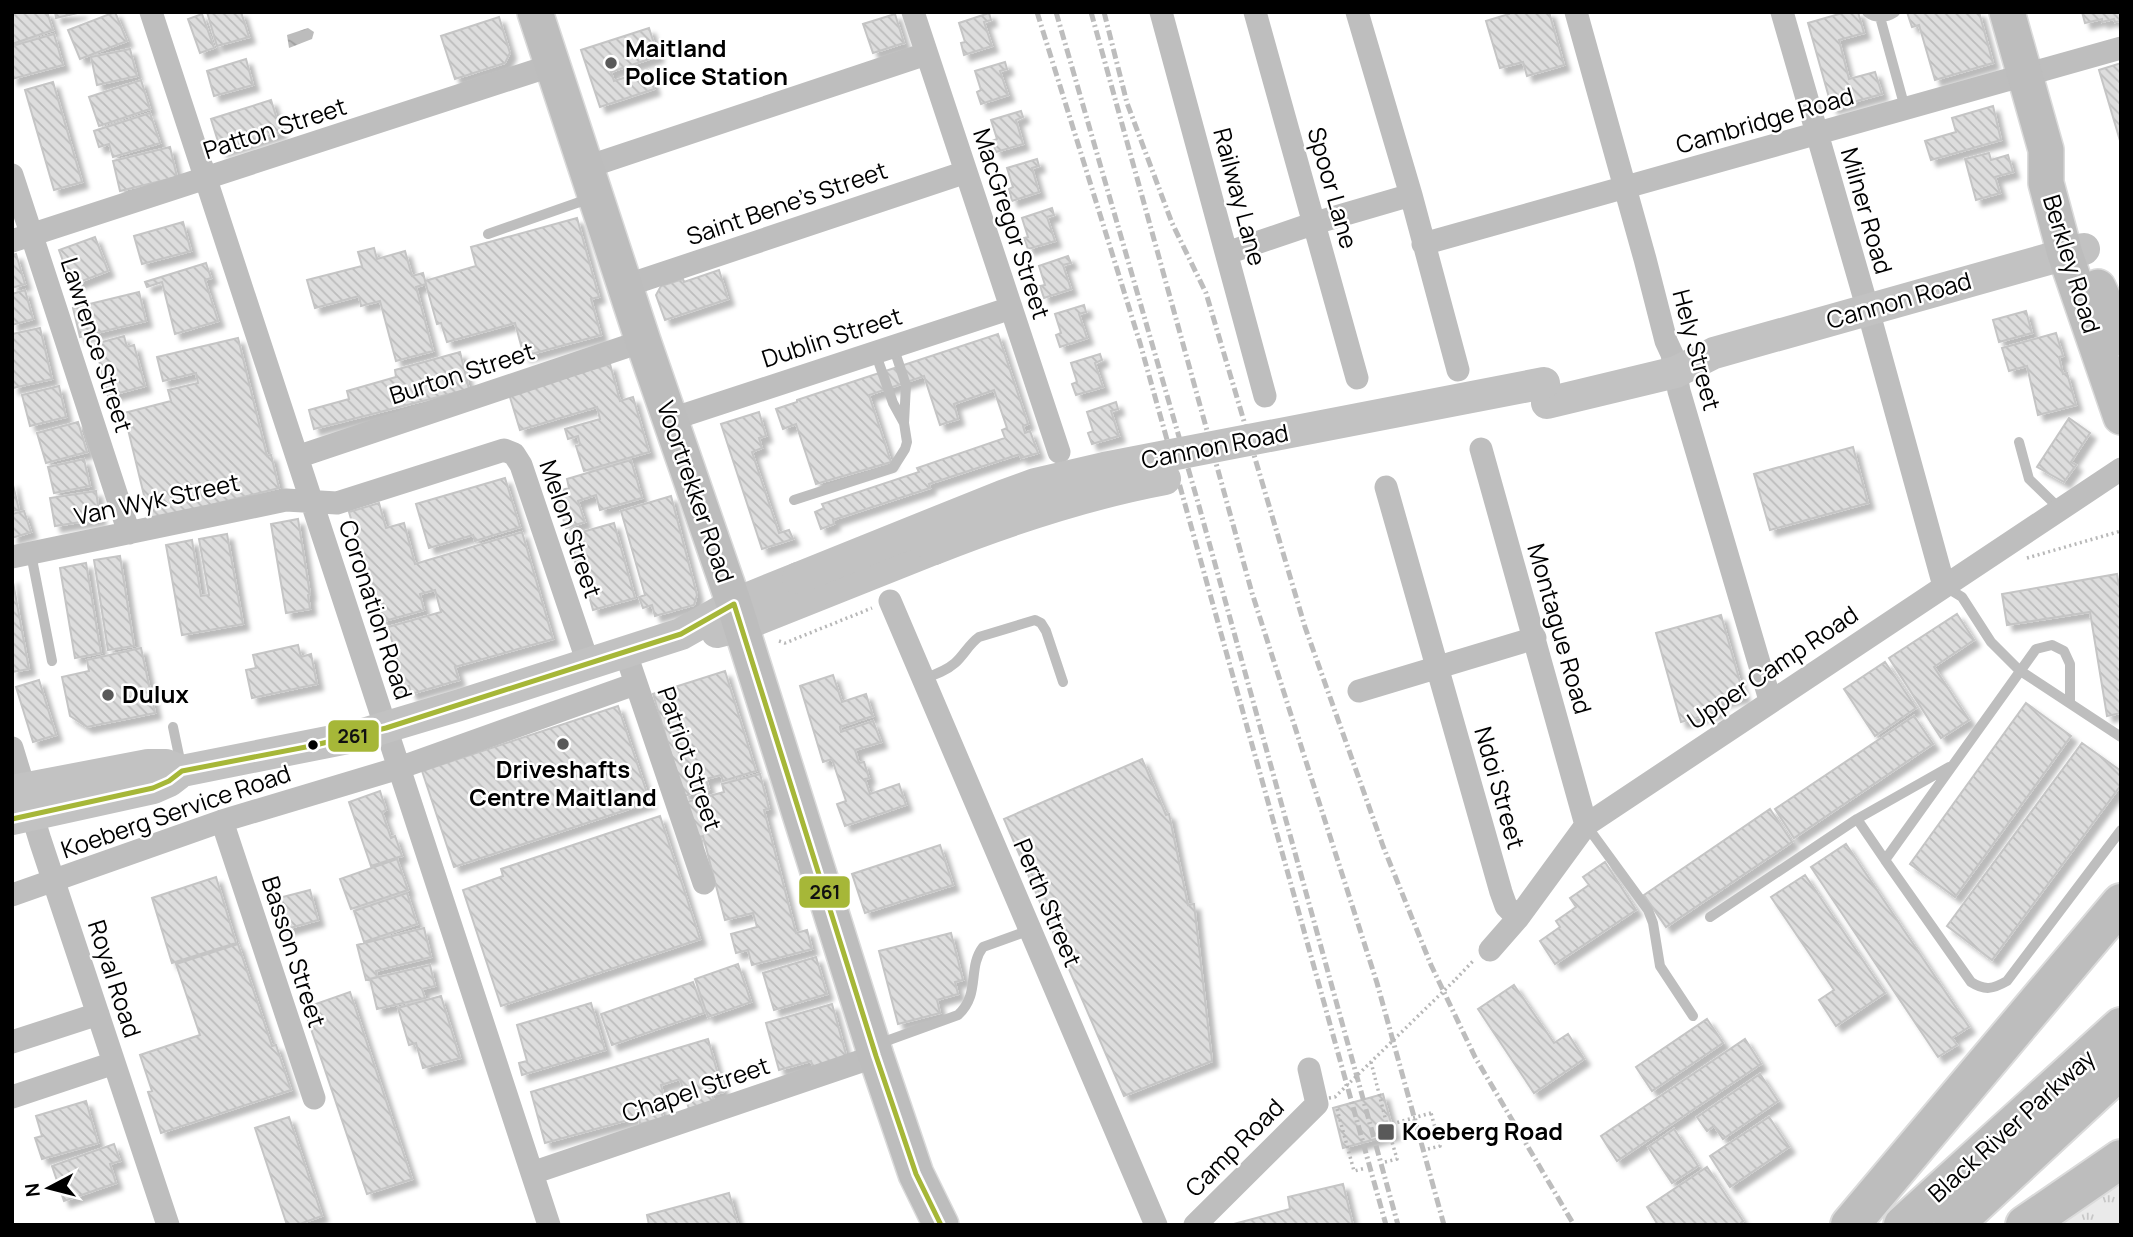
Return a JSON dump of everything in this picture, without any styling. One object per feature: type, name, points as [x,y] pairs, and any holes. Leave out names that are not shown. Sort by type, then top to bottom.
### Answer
[{"type":"highway","points":[[1850,1225],[2121,903]]},
{"type":"highway","name":"Black River Parkway","points":[[1903,1225],[2121,1027]]},
{"type":"highway","name":"Black River Parkway","points":[[1953,1225],[2121,1069]]},
{"type":"highway","points":[[2025,1225],[2121,1159]]},
{"type":"main road","name":"Voortrekker Road","points":[[535,12],[669,420],[738,615],[916,1174],[941,1225]]},
{"type":"main road","name":"Berkley Road","points":[[2007,12],[2046,150],[2064,178],[2074,251],[2121,417]]},
{"type":"main road","name":"Berkley Road","points":[[2074,251],[2093,277],[2121,338]]},
{"type":"main road","name":"Cannon Road","points":[[738,615],[803,589],[1072,500],[1674,363],[2074,251]]},
{"type":"main road","points":[[20,804],[153,788],[182,771],[332,742],[386,728],[738,615]]},
{"type":"main road","name":"Voortrekker Road","points":[[916,1174],[925,1225]]},
{"type":"street","name":"Coronation Road","points":[[151,12],[549,1225]]},
{"type":"street","name":"MacGregor Street","points":[[913,12],[1059,452]]},
{"type":"street","name":"Railway Lane","points":[[1161,12],[1265,396]]},
{"type":"street","name":"Spoor Lane","points":[[1255,12],[1357,378]]},
{"type":"street","points":[[1357,12],[1411,195],[1458,370]]},
{"type":"street","name":"Hely Street","points":[[1576,12],[1674,363],[1679,391],[1770,700]]},
{"type":"street","name":"Milner Road","points":[[1782,12],[1944,586]]},
{"type":"street","name":"Cambridge Road","points":[[1423,244],[2121,48]]},
{"type":"street","points":[[592,182],[926,54]]},
{"type":"street","name":"Patton Street","points":[[22,239],[553,65]]},
{"type":"street","name":"Saint Bene's Street","points":[[625,286],[966,172]]},
{"type":"street","name":"Lawrence Street","points":[[12,175],[22,239],[130,533]]},
{"type":"street","points":[[1227,253],[1315,223],[1411,195]]},
{"type":"street","name":"Dublin Street","points":[[669,420],[1011,308]]},
{"type":"street","name":"Burton Street","points":[[297,457],[643,341]]},
{"type":"street","name":"Montague Road","points":[[1481,449],[1586,825]]},
{"type":"street","name":"Melon Street","points":[[312,502],[337,503],[493,453],[505,450],[514,454],[521,465],[588,663]]},
{"type":"street","name":"Upper Camp Road","points":[[1483,954],[1518,918],[1586,825],[1770,700],[2121,469]]},
{"type":"street","name":"Ndoi Street","points":[[1386,487],[1501,892],[1506,905],[1518,918]]},
{"type":"street","name":"Van Wyk Street","points":[[22,555],[286,500],[312,502]]},
{"type":"street","name":"Perth Street","points":[[884,603],[923,679],[1156,1225]]},
{"type":"street","points":[[1359,691],[1535,638]]},
{"type":"street","name":"Patriot Street","points":[[625,652],[704,883]]},
{"type":"street","name":"Koeberg Service Road","points":[[12,895],[222,821],[399,768],[635,684]]},
{"type":"street","name":"Royal Road","points":[[12,748],[20,804],[54,881],[167,1225]]},
{"type":"street","name":"Basson Street","points":[[222,821],[314,1098]]},
{"type":"street","points":[[12,1042],[98,1014]]},
{"type":"street","name":"Chapel Street","points":[[532,1173],[875,1051]]},
{"type":"street","points":[[12,1097],[114,1063]]},
{"type":"street","name":"Camp Road","points":[[1195,1225],[1317,1104],[1309,1069]]},
{"type":"lane","points":[[1867,12],[1874,17],[1895,12]]},
{"type":"lane","points":[[1880,17],[1905,108]]},
{"type":"lane","points":[[488,234],[592,182]]},
{"type":"lane","points":[[884,349],[893,403],[904,423]]},
{"type":"lane","points":[[794,500],[893,468],[905,449],[906,384],[884,349]]},
{"type":"lane","points":[[2019,442],[2029,479],[2060,509]]},
{"type":"lane","points":[[22,555],[52,661]]},
{"type":"lane","points":[[1944,586],[1962,597],[1991,642],[2019,670],[2121,737]]},
{"type":"lane","points":[[923,679],[955,663],[979,637],[1035,620],[1041,623],[1046,631],[1063,682]]},
{"type":"lane","points":[[1885,860],[2036,649],[2052,645],[2064,651],[2070,664],[2070,702]]},
{"type":"lane","points":[[173,727],[182,771]]},
{"type":"lane","points":[[1710,917],[1857,820],[1952,766]]},
{"type":"lane","points":[[1857,820],[1971,982],[1980,988],[1994,989],[2007,981],[2121,830]]},
{"type":"lane","points":[[1586,825],[1648,910],[1653,923],[1660,966],[1693,1016]]},
{"type":"lane","points":[[875,1051],[958,1015],[970,1000],[978,954],[983,947],[1030,930]]},
{"type":"path","points":[[2016,561],[2121,531]]},
{"type":"path","points":[[779,641],[785,643],[884,603]]},
{"type":"path","points":[[1329,1098],[1335,1097],[1483,954]]},
{"type":"path","points":[[1371,1062],[1397,1159],[1385,1162]]},
{"type":"path","points":[[1335,1097],[1354,1171],[1366,1168]]},
{"type":"path","points":[[1387,1125],[1431,1113],[1440,1146],[1428,1149]]},
{"type":"green space","points":[[2121,1169],[2121,1225],[2042,1225]]},
{"type":"water","points":[[308,28],[314,32],[312,39],[289,48],[287,35]]},
{"type":"building","points":[[12,12],[47,12],[53,30],[12,44]]},
{"type":"building","points":[[55,12],[82,12],[56,18]]},
{"type":"building","points":[[115,12],[127,41],[80,59],[68,30]]},
{"type":"building","points":[[207,12],[241,12],[249,37],[217,46]]},
{"type":"building","points":[[1509,12],[1549,12],[1564,65],[1527,76],[1523,62],[1500,68],[1486,21]]},
{"type":"building","points":[[1846,12],[1858,12],[1864,33],[1839,40],[1849,79],[1875,72],[1882,94],[1832,108],[1808,23]]},
{"type":"building","points":[[1907,12],[1979,12],[1993,63],[1935,80],[1919,25],[1912,27]]},
{"type":"building","points":[[2082,12],[2121,12],[2121,21],[2115,22],[2114,19],[2102,22],[2102,19],[2085,23]]},
{"type":"building","points":[[989,13],[991,20],[984,22],[992,46],[964,55],[961,43],[965,42],[959,23]]},
{"type":"building","points":[[202,14],[214,48],[200,53],[188,19]]},
{"type":"building","points":[[895,14],[904,43],[873,53],[863,24]]},
{"type":"building","points":[[499,17],[510,53],[505,63],[455,79],[441,36]]},
{"type":"building","name":"Maitland Police Station","points":[[649,28],[658,56],[611,72],[614,81],[648,70],[654,89],[600,107],[581,50]]},
{"type":"building","points":[[54,34],[63,65],[12,79],[12,46]]},
{"type":"building","points":[[130,49],[137,76],[97,85],[91,57]]},
{"type":"building","points":[[246,59],[253,85],[214,96],[207,71]]},
{"type":"building","points":[[1005,62],[1007,69],[1000,71],[1008,95],[981,104],[977,92],[981,90],[975,71]]},
{"type":"building","points":[[2121,63],[2121,144],[2099,70]]},
{"type":"building","points":[[141,80],[150,109],[99,126],[89,97]]},
{"type":"building","points":[[53,82],[82,182],[54,190],[25,90]]},
{"type":"building","points":[[271,100],[281,132],[221,151],[211,119]]},
{"type":"building","points":[[1993,106],[2001,140],[1931,160],[1925,141],[1956,132],[1952,118]]},
{"type":"building","points":[[1021,111],[1023,117],[1016,120],[1023,144],[996,152],[992,141],[997,139],[991,120]]},
{"type":"building","points":[[150,113],[160,143],[113,157],[109,144],[99,147],[94,131]]},
{"type":"building","points":[[170,147],[177,177],[120,191],[113,161]]},
{"type":"building","points":[[1989,153],[1991,160],[2008,155],[2013,172],[1995,177],[2000,193],[1976,200],[1965,159]]},
{"type":"building","points":[[1037,159],[1039,166],[1032,168],[1039,192],[1012,201],[1009,189],[1013,187],[1007,168]]},
{"type":"building","points":[[1052,208],[1054,215],[1047,217],[1055,241],[1028,249],[1024,238],[1028,237],[1022,218]]},
{"type":"building","points":[[577,218],[599,297],[591,299],[601,335],[524,356],[515,323],[447,342],[441,323],[437,324],[425,281],[476,266],[471,247]]},
{"type":"building","points":[[183,222],[191,251],[142,264],[134,236]]},
{"type":"building","points":[[95,237],[108,271],[72,285],[59,250]]},
{"type":"building","points":[[374,248],[377,259],[405,251],[412,276],[423,273],[426,284],[416,287],[433,351],[396,361],[380,301],[361,306],[359,296],[315,308],[307,280],[362,266],[358,252]]},
{"type":"building","points":[[16,254],[25,284],[12,288],[12,255]]},
{"type":"building","points":[[1068,256],[1071,263],[1063,265],[1071,289],[1044,298],[1040,286],[1045,285],[1039,266]]},
{"type":"building","points":[[206,263],[211,278],[205,280],[218,321],[175,334],[162,282],[147,287],[145,282]]},
{"type":"building","points":[[719,270],[728,299],[665,320],[656,295],[661,286],[683,279],[684,282]]},
{"type":"building","points":[[25,290],[33,319],[12,325],[12,294]]},
{"type":"building","points":[[139,292],[146,321],[80,337],[73,308]]},
{"type":"building","points":[[1084,305],[1086,312],[1079,314],[1087,338],[1060,347],[1056,335],[1061,333],[1055,314]]},
{"type":"building","points":[[2026,311],[2032,333],[1999,342],[1993,320]]},
{"type":"building","points":[[40,328],[52,379],[13,388],[12,334]]},
{"type":"building","points":[[2056,333],[2063,356],[2059,357],[2063,374],[2067,373],[2076,405],[2038,415],[2027,366],[2009,371],[2002,348]]},
{"type":"building","points":[[998,334],[1028,424],[1023,426],[1025,433],[1030,431],[1038,453],[1021,458],[1020,454],[929,484],[930,488],[833,520],[834,524],[821,529],[815,512],[824,508],[822,504],[919,472],[917,468],[1005,438],[1002,430],[1007,428],[994,390],[954,404],[958,419],[940,425],[924,376],[869,395],[891,462],[816,484],[796,424],[783,429],[776,409]]},
{"type":"building","points":[[124,336],[127,347],[134,345],[145,386],[108,396],[95,344]]},
{"type":"building","points":[[238,338],[267,456],[271,455],[279,488],[150,520],[124,413],[171,401],[168,390],[198,383],[196,373],[163,381],[157,357]]},
{"type":"building","points":[[460,352],[469,389],[314,429],[309,410],[349,399],[347,391],[396,377],[395,370]]},
{"type":"building","points":[[1100,354],[1102,360],[1095,363],[1103,387],[1076,395],[1072,384],[1077,382],[1071,363]]},
{"type":"building","points":[[610,364],[620,401],[633,397],[649,452],[584,471],[576,446],[580,445],[578,436],[568,439],[565,429],[600,419],[597,407],[520,430],[509,394]]},
{"type":"building","points":[[59,386],[66,417],[30,426],[22,395]]},
{"type":"building","points":[[1116,402],[1118,409],[1111,411],[1119,436],[1092,444],[1088,433],[1093,431],[1087,412]]},
{"type":"building","points":[[759,412],[766,436],[759,438],[762,448],[752,452],[779,533],[789,530],[793,539],[762,549],[721,424]]},
{"type":"building","points":[[2069,418],[2090,433],[2071,462],[2076,465],[2064,482],[2037,467]]},
{"type":"building","points":[[78,422],[87,452],[46,463],[37,433]]},
{"type":"building","points":[[1853,447],[1868,503],[1770,530],[1754,474]]},
{"type":"building","points":[[84,459],[90,486],[54,493],[48,467]]},
{"type":"building","points":[[631,460],[642,498],[600,510],[596,495],[578,501],[585,522],[566,528],[555,492],[569,488],[567,479]]},
{"type":"building","points":[[505,478],[520,527],[475,541],[473,535],[429,548],[416,504]]},
{"type":"building","points":[[12,481],[19,510],[12,511]]},
{"type":"building","points":[[96,491],[100,519],[55,526],[50,498]]},
{"type":"building","points":[[671,496],[697,595],[694,605],[655,616],[652,605],[643,608],[639,597],[645,595],[621,511]]},
{"type":"building","points":[[379,503],[386,528],[404,523],[415,564],[522,532],[553,639],[455,667],[459,680],[411,694],[409,686],[396,690],[391,672],[400,669],[388,627],[441,612],[435,590],[420,594],[424,610],[381,622],[349,512]]},
{"type":"building","points":[[24,511],[31,532],[12,538],[12,514]]},
{"type":"building","points":[[298,519],[310,609],[286,613],[271,524]]},
{"type":"building","points":[[614,523],[635,598],[593,610],[581,567],[577,568],[568,536]]},
{"type":"building","points":[[227,534],[243,624],[182,635],[166,545],[192,540],[201,596],[209,595],[199,539]]},
{"type":"building","points":[[120,556],[134,646],[108,650],[94,560]]},
{"type":"building","points":[[86,563],[101,653],[75,658],[60,568]]},
{"type":"building","points":[[2117,574],[2121,598],[2121,713],[2107,716],[2090,612],[2007,625],[2002,594]]},
{"type":"building","points":[[12,577],[29,669],[12,672]]},
{"type":"building","points":[[1957,614],[1974,640],[1934,667],[1969,720],[1941,738],[1889,658]]},
{"type":"building","points":[[1721,615],[1744,696],[1718,703],[1721,711],[1681,722],[1656,633]]},
{"type":"building","points":[[298,645],[301,657],[311,654],[317,684],[252,698],[246,670],[256,668],[253,655]]},
{"type":"building","name":"Dulux","points":[[141,648],[155,713],[87,727],[70,716],[62,677],[89,671],[87,660]]},
{"type":"building","points":[[1885,662],[1916,708],[1875,736],[1844,689]]},
{"type":"building","points":[[725,671],[756,771],[723,781],[721,775],[706,779],[709,789],[684,796],[653,694]]},
{"type":"building","points":[[833,675],[842,702],[866,694],[873,716],[840,727],[841,732],[873,721],[881,742],[855,750],[859,763],[864,762],[869,778],[865,779],[870,794],[899,784],[906,805],[845,826],[837,804],[846,801],[832,759],[823,762],[800,686]]},
{"type":"building","points":[[39,680],[56,735],[33,742],[16,687]]},
{"type":"building","points":[[2026,703],[2071,736],[1955,897],[1910,864]]},
{"type":"building","points":[[618,706],[650,802],[454,867],[422,771]]},
{"type":"building","points":[[1914,716],[1933,744],[1794,838],[1775,809]]},
{"type":"building","points":[[2082,743],[2121,771],[2121,785],[1992,960],[1947,926]]},
{"type":"building","points":[[1142,759],[1166,815],[1169,814],[1188,905],[1194,904],[1212,1061],[1124,1096],[1004,819]]},
{"type":"building","points":[[760,774],[769,809],[764,810],[796,933],[807,930],[812,949],[752,965],[748,950],[736,953],[731,934],[757,927],[753,913],[725,920],[703,836],[696,838],[687,802],[724,792],[722,784]]},
{"type":"building","points":[[380,791],[386,810],[382,812],[391,838],[395,836],[402,856],[371,866],[349,802]]},
{"type":"building","points":[[1770,809],[1792,842],[1666,927],[1644,895]]},
{"type":"building","points":[[660,816],[700,939],[501,1006],[463,890],[503,876],[501,869]]},
{"type":"building","points":[[1846,844],[1969,1027],[1952,1038],[1957,1045],[1938,1057],[1811,867]]},
{"type":"building","points":[[940,845],[953,885],[865,913],[852,874]]},
{"type":"building","points":[[397,859],[408,890],[351,909],[340,879]]},
{"type":"building","points":[[1605,862],[1636,910],[1555,964],[1540,941],[1560,927],[1556,921],[1576,907],[1570,898],[1589,885],[1583,877]]},
{"type":"building","points":[[1805,875],[1885,993],[1836,1026],[1819,1000],[1834,990],[1771,897]]},
{"type":"building","points":[[216,877],[236,943],[172,963],[152,898]]},
{"type":"building","points":[[310,890],[318,920],[283,930],[275,899]]},
{"type":"building","points":[[407,893],[417,924],[364,942],[354,911]]},
{"type":"building","points":[[424,928],[431,957],[376,971],[377,977],[366,980],[357,945]]},
{"type":"building","points":[[951,933],[963,980],[955,982],[958,994],[937,1000],[940,1013],[898,1024],[879,951]]},
{"type":"building","points":[[238,944],[272,1046],[276,1045],[291,1090],[161,1133],[148,1092],[152,1091],[140,1055],[200,1035],[176,964]]},
{"type":"building","points":[[816,957],[827,994],[774,1010],[763,973]]},
{"type":"building","points":[[738,964],[751,1002],[708,1017],[695,979]]},
{"type":"building","points":[[430,965],[435,986],[422,989],[425,998],[377,1009],[370,979]]},
{"type":"building","points":[[693,982],[704,1013],[612,1045],[601,1014]]},
{"type":"building","points":[[1514,985],[1554,1043],[1568,1034],[1584,1059],[1534,1093],[1478,1009]]},
{"type":"building","points":[[350,992],[412,1179],[367,1194],[304,1008]]},
{"type":"building","points":[[441,996],[460,1058],[423,1068],[416,1043],[409,1045],[398,1008]]},
{"type":"building","points":[[591,1003],[605,1050],[522,1075],[519,1063],[527,1061],[517,1025]]},
{"type":"building","points":[[832,1004],[847,1058],[813,1067],[811,1061],[779,1070],[766,1023]]},
{"type":"building","points":[[1707,1019],[1723,1043],[1652,1091],[1636,1067]]},
{"type":"building","points":[[708,1039],[723,1092],[712,1095],[714,1101],[689,1109],[680,1079],[661,1085],[664,1097],[658,1099],[663,1118],[640,1124],[639,1117],[545,1143],[531,1092]]},
{"type":"building","points":[[1745,1039],[1761,1064],[1617,1161],[1601,1136]]},
{"type":"building","points":[[1760,1074],[1778,1101],[1723,1139],[1714,1126],[1707,1131],[1697,1117]]},
{"type":"building","points":[[1383,1094],[1394,1134],[1343,1148],[1333,1108]]},
{"type":"building","points":[[86,1101],[98,1143],[42,1159],[35,1138],[42,1136],[36,1116]]},
{"type":"building","points":[[289,1117],[322,1216],[297,1225],[287,1225],[255,1128]]},
{"type":"building","points":[[1769,1117],[1789,1147],[1730,1187],[1710,1156]]},
{"type":"building","points":[[1674,1129],[1698,1166],[1672,1183],[1648,1147]]},
{"type":"building","points":[[114,1144],[120,1161],[110,1164],[116,1183],[64,1201],[52,1166]]},
{"type":"building","points":[[1707,1167],[1743,1221],[1739,1225],[1658,1225],[1647,1207]]},
{"type":"building","points":[[1343,1184],[1353,1225],[1230,1225],[1290,1209],[1288,1197]]},
{"type":"building","points":[[729,1193],[738,1225],[649,1225],[647,1215]]},
{"type":"railway","points":[[1037,12],[1140,343],[1386,1225]]},
{"type":"railway","points":[[1056,12],[1199,506],[1398,1225]]},
{"type":"railway","points":[[1091,12],[1252,593],[1377,983],[1444,1225]]},
{"type":"railway","points":[[1104,12],[1127,103],[1172,223],[1206,293],[1305,627],[1383,846],[1431,965],[1475,1057],[1574,1225]]},
{"type":"transit line","name":"261","points":[[12,819],[153,788],[182,771],[311,746],[386,728],[681,634],[734,604],[876,1056],[916,1174],[941,1225]]},
{"type":"place","name":"Maitland Police Station","points":[[611,63]]},
{"type":"place","name":"Dulux","points":[[108,695]]},
{"type":"place","name":"Driveshafts Centre Maitland","points":[[563,744]]},
{"type":"place","name":"Koeberg Road","points":[[1386,1132]]}]
